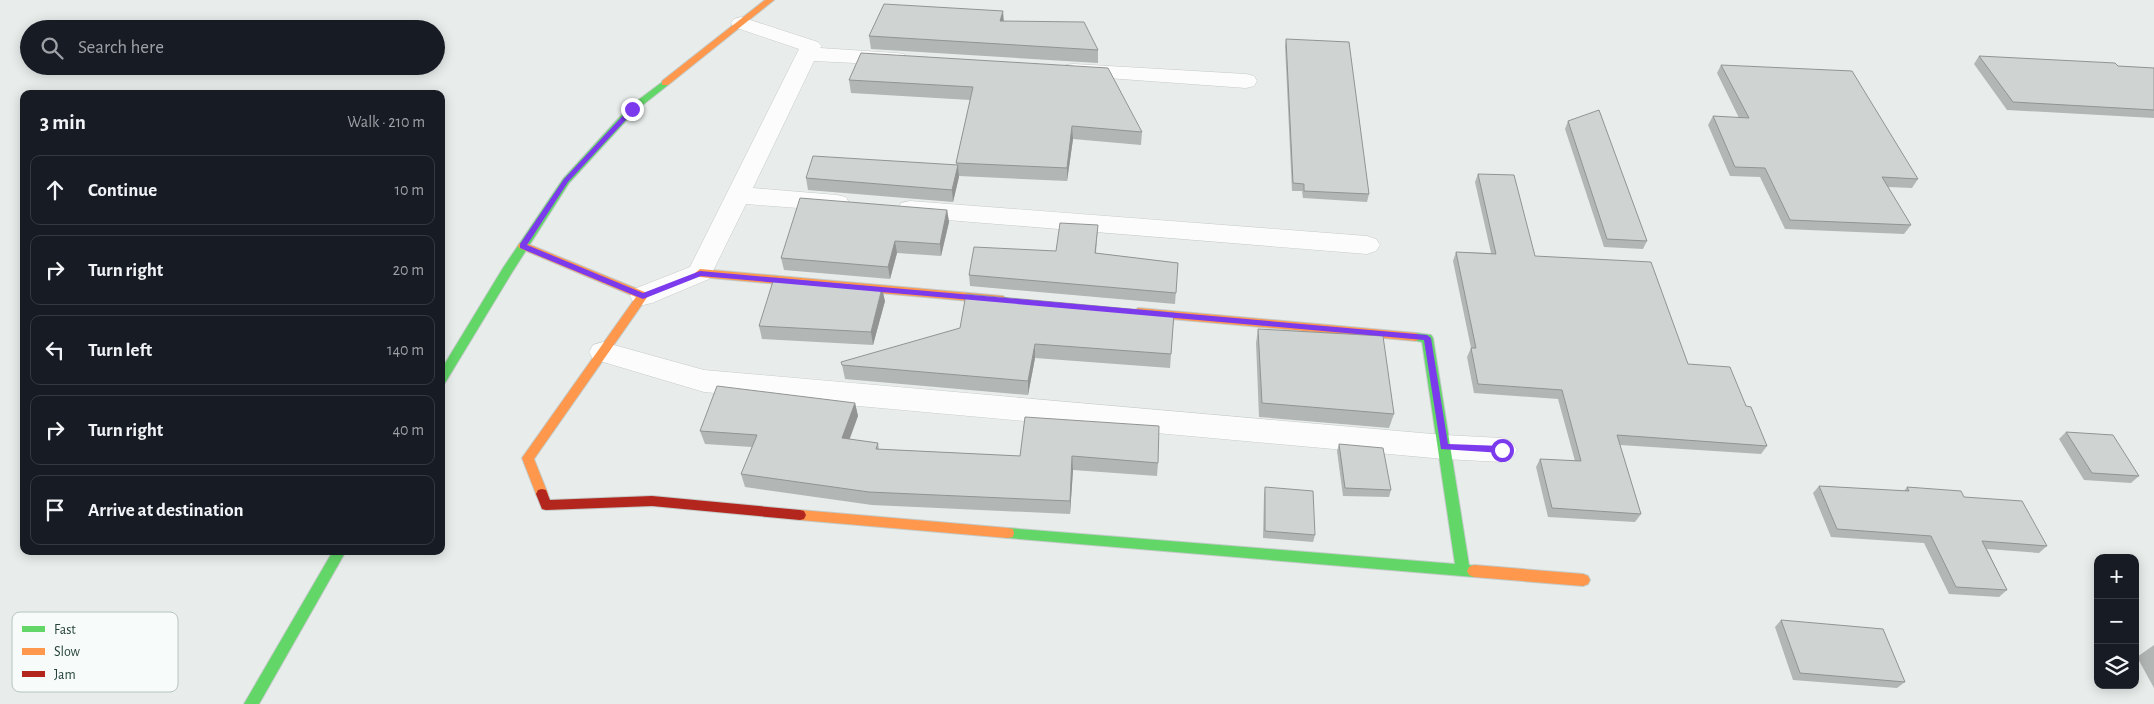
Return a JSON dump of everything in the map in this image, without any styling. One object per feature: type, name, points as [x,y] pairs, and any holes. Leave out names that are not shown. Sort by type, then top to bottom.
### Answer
[{"type":"street","points":[[445,373],[566,180],[632,109],[770,0]]},
{"type":"street","points":[[700,274],[812,46],[741,23]]},
{"type":"street","points":[[808,54],[917,60]]},
{"type":"street","points":[[1057,69],[1246,81]]},
{"type":"street","points":[[739,195],[856,205]]},
{"type":"street","points":[[886,207],[1367,245]]},
{"type":"street","points":[[523,246],[643,296]]},
{"type":"street","points":[[1019,302],[700,274],[643,296],[528,458],[546,505],[652,501],[892,523],[1583,580]]},
{"type":"street","points":[[1129,311],[1427,338],[1463,570]]},
{"type":"street","points":[[603,352],[704,381],[1444,447],[1502,450]]},
{"type":"street","points":[[251,704],[338,555]]},
{"type":"building","points":[[884,4],[1003,11],[1000,21],[1084,22],[1098,50],[869,36]]},
{"type":"building","points":[[1286,39],[1349,42],[1369,194],[1304,191],[1304,184],[1293,183]]},
{"type":"building","points":[[861,53],[1108,68],[1142,132],[1072,126],[1067,168],[956,163],[973,87],[849,80]]},
{"type":"building","points":[[1979,56],[2115,63],[2118,66],[2154,68],[2154,110],[2013,102]]},
{"type":"building","points":[[1721,65],[1852,71],[1918,179],[1882,177],[1911,225],[1790,220],[1765,168],[1735,167],[1713,116],[1749,118]]},
{"type":"building","points":[[1599,110],[1647,241],[1607,239],[1568,121]]},
{"type":"building","points":[[813,156],[958,165],[952,190],[806,178]]},
{"type":"building","points":[[1478,174],[1514,175],[1535,256],[1651,262],[1688,364],[1730,367],[1746,406],[1751,407],[1767,446],[1617,435],[1641,514],[1552,508],[1540,459],[1581,461],[1562,390],[1478,384],[1471,348],[1476,348],[1456,252],[1496,254]]},
{"type":"building","points":[[800,198],[947,210],[940,244],[895,241],[888,267],[781,258]]},
{"type":"building","points":[[1060,223],[1098,225],[1095,253],[1178,263],[1176,293],[969,275],[974,247],[1056,251]]},
{"type":"building","points":[[774,278],[882,288],[871,332],[759,326]]},
{"type":"building","points":[[966,294],[1174,313],[1171,354],[1035,344],[1028,381],[842,365],[841,362],[960,328]]},
{"type":"building","points":[[1258,329],[1383,336],[1394,414],[1262,403]]},
{"type":"building","points":[[717,386],[855,403],[842,438],[878,443],[876,449],[1020,456],[1025,417],[1159,426],[1158,463],[1072,456],[1070,501],[869,492],[741,474],[757,435],[700,431]]},
{"type":"building","points":[[2066,432],[2113,435],[2139,476],[2092,473]]},
{"type":"building","points":[[1339,444],[1383,448],[1391,490],[1345,488]]},
{"type":"building","points":[[1819,486],[1909,491],[1907,487],[1961,491],[1964,497],[2022,501],[2047,546],[1982,541],[2007,590],[1956,587],[1931,536],[1837,529]]},
{"type":"building","points":[[1265,487],[1313,491],[1315,535],[1265,531]]},
{"type":"building","points":[[1781,620],[1883,629],[1905,682],[1800,673]]},
{"type":"traffic: fast","points":[[445,373],[507,271],[566,181],[632,109],[665,83]]},
{"type":"traffic: fast","points":[[1416,337],[1427,338],[1463,570]]},
{"type":"traffic: fast","points":[[1008,533],[1474,571]]},
{"type":"traffic: fast","points":[[251,704],[338,555]]},
{"type":"traffic: slow","points":[[665,83],[770,0]]},
{"type":"traffic: slow","points":[[523,246],[643,296],[528,458],[542,494]]},
{"type":"traffic: slow","points":[[700,273],[1003,300]]},
{"type":"traffic: slow","points":[[1138,312],[1416,337]]},
{"type":"traffic: slow","points":[[800,515],[1008,533]]},
{"type":"traffic: slow","points":[[1474,571],[1583,580]]},
{"type":"traffic: jam","points":[[542,494],[546,505],[652,501],[800,515]]},
{"type":"route","points":[[632,109],[566,180],[523,246],[643,296],[700,274],[1427,338],[1444,447],[1502,450]]}]
